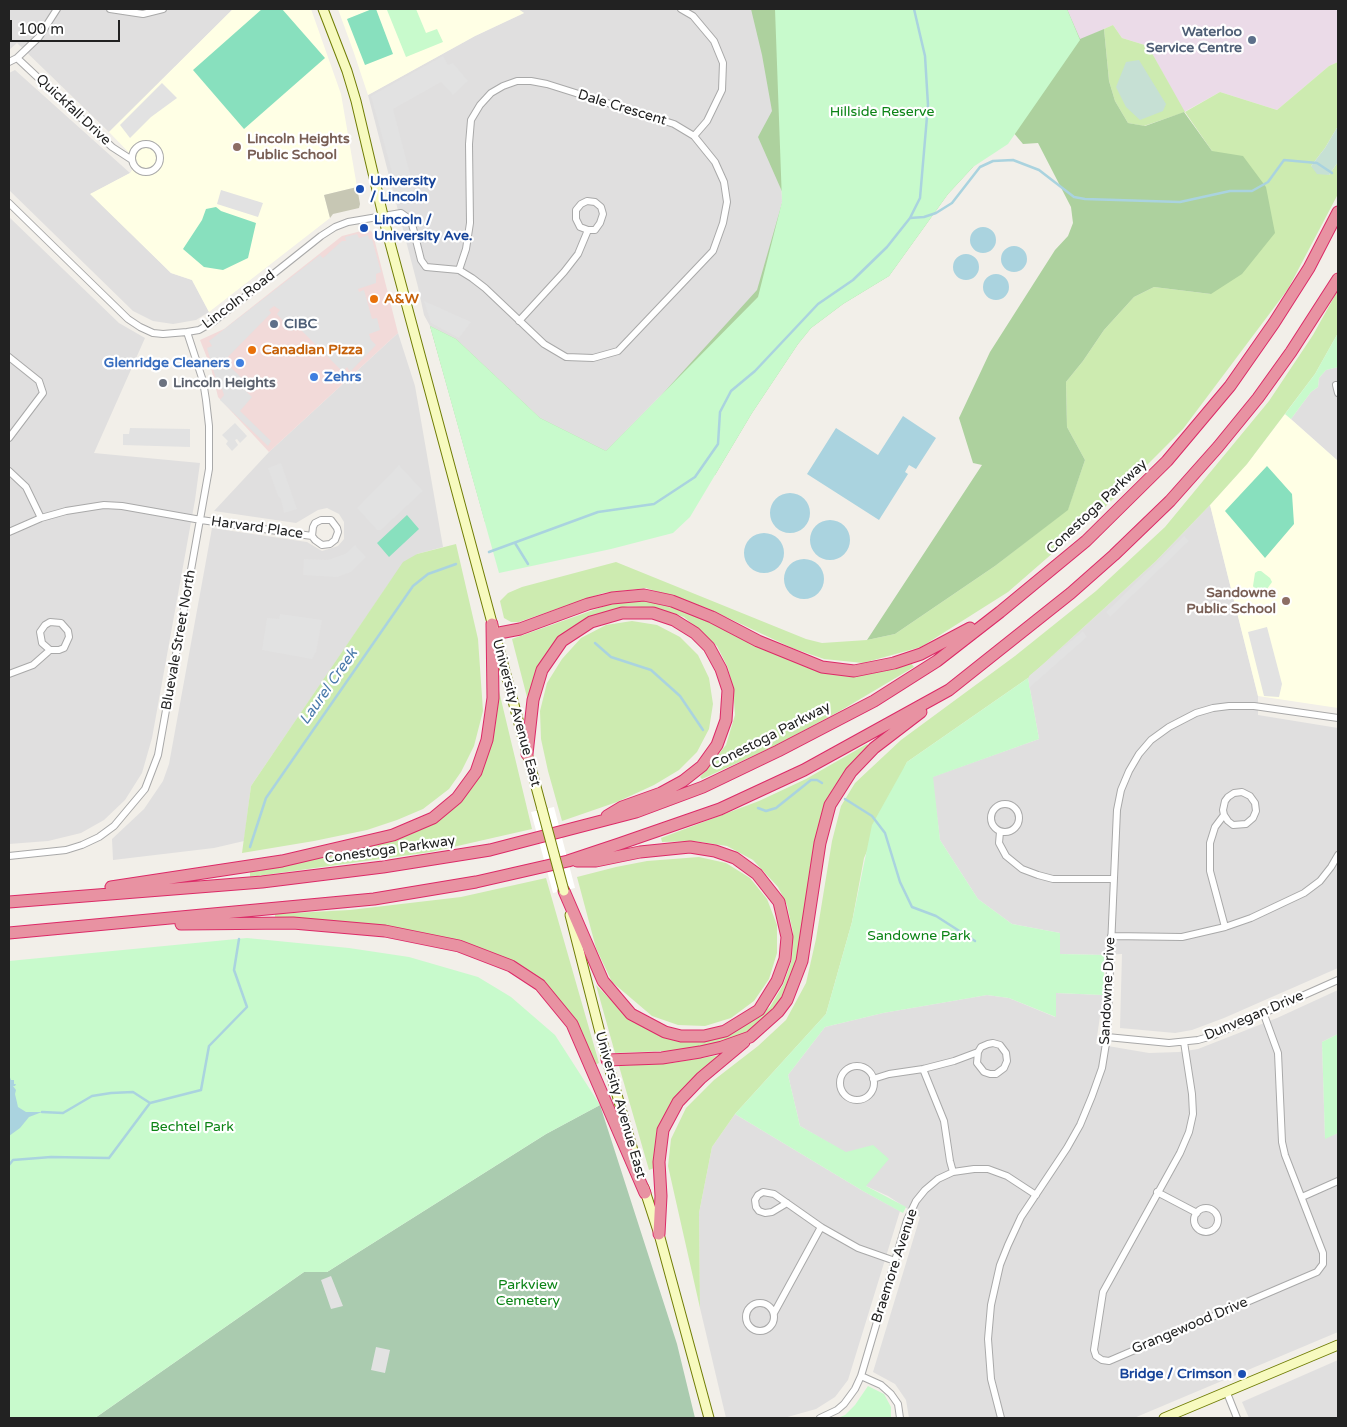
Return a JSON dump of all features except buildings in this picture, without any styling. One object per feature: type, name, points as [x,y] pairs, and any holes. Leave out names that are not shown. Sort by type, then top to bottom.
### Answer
[{"type":"highway","name":"Conestoga Parkway","points":[[9,902],[262,882],[383,867],[490,850],[636,812],[703,787],[778,752],[874,701],[936,661],[1000,612],[1086,541],[1167,461],[1230,386],[1274,324],[1309,268],[1338,212]]},
{"type":"highway","points":[[659,1234],[661,1196],[659,1162],[664,1130],[678,1102],[701,1078],[778,1012],[787,1000],[802,962],[820,843],[830,805],[851,772],[874,748],[1071,593],[1170,501],[1258,398],[1291,352],[1338,279]]},
{"type":"highway","points":[[52,898],[120,885],[282,861],[393,835],[433,818],[458,798],[476,772],[487,740],[492,698],[493,629],[520,629],[588,604],[612,598],[644,595],[672,601],[712,617],[758,641],[822,667],[854,671],[894,663],[921,654],[1000,612]]},
{"type":"highway","points":[[527,754],[533,700],[542,670],[562,641],[591,622],[622,613],[653,613],[674,620],[695,634],[709,647],[721,669],[728,690],[726,720],[717,745],[702,766],[683,781],[661,793],[622,807],[586,826]]},
{"type":"highway","points":[[9,934],[374,898],[476,882],[568,861],[720,808],[804,770],[949,690]]},
{"type":"highway","points":[[564,890],[603,981],[631,1014],[665,1032],[681,1036],[704,1036],[725,1031],[759,1010],[777,981],[785,959],[787,937],[779,902],[757,874],[735,858],[715,851],[690,847],[640,852],[596,861],[568,861]]},
{"type":"highway","points":[[114,924],[293,923],[384,931],[459,946],[511,966],[540,985],[572,1024],[645,1194]]},
{"type":"highway","points":[[606,1060],[662,1058],[700,1052],[722,1047],[750,1037]]},
{"type":"main road","name":"University Avenue East","points":[[323,9],[347,71],[356,101],[384,216],[564,890],[606,1060],[645,1194],[659,1234],[709,1418]]},
{"type":"main road","points":[[1164,1418],[1227,1393],[1338,1344]]},
{"type":"street","points":[[9,62],[17,58],[39,37],[57,9]]},
{"type":"street","points":[[110,9],[143,14],[163,9]]},
{"type":"street","points":[[681,9],[693,16],[714,40],[722,63],[722,90],[706,121],[694,136]]},
{"type":"street","name":"Quickfall Drive","points":[[17,58],[112,147],[132,160],[137,169],[148,172],[156,169],[161,159],[156,147],[145,144],[135,149],[132,160]]},
{"type":"street","name":"Dale Crescent","points":[[384,216],[401,213],[411,220],[421,260],[426,267],[459,270],[486,288],[544,344],[566,357],[593,358],[618,351],[713,251],[724,223],[727,202],[724,182],[715,162],[694,136],[674,124],[546,84],[517,81],[491,93],[480,105],[471,120],[469,144],[470,223],[466,249],[459,270]]},
{"type":"street","points":[[588,201],[595,202],[601,207],[603,214],[595,230],[588,230],[580,227],[576,219],[576,210],[581,204],[588,201]]},
{"type":"street","name":"Lincoln Road","points":[[9,203],[128,318],[140,327],[163,334],[200,330],[213,322],[321,236],[348,222],[384,216]]},
{"type":"street","points":[[519,321],[578,254],[588,230]]},
{"type":"street","name":"Bluevale Street North","points":[[9,856],[66,850],[99,837],[114,826],[145,789],[158,755],[209,469],[209,426],[202,381],[187,332]]},
{"type":"street","points":[[9,357],[39,381],[43,393],[9,438]]},
{"type":"street","points":[[1336,385],[1338,393]]},
{"type":"street","points":[[9,471],[26,487],[41,518]]},
{"type":"street","name":"Harvard Place","points":[[9,532],[41,518],[66,511],[104,506],[122,506],[201,520],[312,536],[318,543],[326,545],[330,544],[337,536],[337,528],[331,520],[321,520],[315,523],[312,536]]},
{"type":"street","points":[[9,674],[33,665],[50,650],[59,650],[68,642],[68,631],[61,623],[50,622],[40,632],[42,643],[50,650]]},
{"type":"street","name":"Sandowne Drive","points":[[1001,1418],[994,1396],[990,1371],[988,1339],[991,1305],[1000,1265],[1008,1245],[1022,1217],[1080,1125],[1102,1068],[1107,1037],[1116,810],[1121,790],[1129,771],[1139,754],[1151,740],[1169,727],[1196,713],[1229,706],[1254,706],[1338,718]]},
{"type":"street","points":[[1224,815],[1228,822],[1246,824],[1253,818],[1256,811],[1255,803],[1247,794],[1242,792],[1234,793],[1228,797],[1224,801],[1224,815],[1215,827],[1210,842],[1210,871],[1225,927]]},
{"type":"street","points":[[1009,804],[1018,814],[1018,823],[1013,830],[1004,833],[1000,832],[992,826],[991,814],[996,806],[1009,804]]},
{"type":"street","points":[[1000,832],[999,843],[1006,856],[1022,869],[1053,879],[1114,879]]},
{"type":"street","points":[[1111,936],[1182,937],[1225,927],[1251,918],[1304,893],[1320,881],[1338,855]]},
{"type":"street","name":"Dunvegan Drive","points":[[1107,1037],[1169,1043],[1212,1036],[1338,980]]},
{"type":"street","name":"Grangewood Drive","points":[[1184,1042],[1192,1094],[1193,1114],[1189,1132],[1180,1153],[1103,1292],[1094,1350],[1096,1356],[1102,1360],[1109,1360],[1317,1272],[1323,1264],[1323,1253],[1285,1155],[1282,1142],[1278,1054],[1263,1012]]},
{"type":"street","points":[[873,1079],[954,1061],[978,1052],[981,1047],[993,1043],[1000,1045],[1004,1049],[1007,1058],[1004,1068],[996,1074],[984,1072],[977,1063],[978,1052]]},
{"type":"street","points":[[854,1066],[865,1068],[873,1079],[872,1090],[864,1098],[857,1100],[849,1098],[841,1088],[841,1078],[845,1071],[854,1066]]},
{"type":"street","points":[[923,1069],[944,1121],[953,1172]]},
{"type":"street","name":"Braemore Avenue","points":[[820,1418],[837,1410],[844,1404],[855,1389],[861,1376],[908,1220],[916,1201],[925,1190],[938,1179],[953,1172],[988,1169],[1007,1176],[1036,1195]]},
{"type":"street","points":[[1302,1197],[1338,1182]]},
{"type":"street","points":[[787,1203],[772,1212],[765,1213],[759,1211],[756,1207],[758,1195],[763,1192],[769,1192],[774,1194],[822,1227],[858,1248],[895,1261]]},
{"type":"street","points":[[1157,1192],[1197,1213]]},
{"type":"street","points":[[774,1313],[771,1307],[760,1302],[749,1308],[746,1320],[752,1328],[762,1331],[771,1327],[775,1318],[774,1313],[822,1227]]},
{"type":"street","points":[[861,1376],[880,1385],[891,1394],[898,1404],[900,1418]]},
{"type":"street","points":[[1227,1393],[1237,1418]]},
{"type":"shaded area","points":[[9,9],[233,9],[109,132],[17,43],[9,50]]},
{"type":"shaded area","name":"Lincoln Heights Public School","points":[[233,9],[311,9],[341,94],[357,187],[324,195],[330,218],[209,312],[192,280],[171,273],[90,194],[130,173],[138,162],[109,132]]},
{"type":"shaded area","points":[[338,9],[518,9],[524,13],[475,36],[368,95]]},
{"type":"shaded area","points":[[518,9],[775,9],[782,202],[758,297],[606,451],[540,418],[456,339],[430,326],[424,315],[368,95],[475,36],[524,13]]},
{"type":"shaded area","points":[[1067,9],[1338,9],[1338,62],[1329,66],[1277,110],[1220,92],[1184,112],[1148,46],[1122,38],[1113,25],[1080,40]]},
{"type":"shaded area","points":[[443,56],[448,65],[453,63],[468,81],[453,95],[441,82],[393,109],[417,201],[409,203],[405,200],[400,201],[371,96]]},
{"type":"shaded area","points":[[1139,60],[1166,104],[1163,111],[1140,120],[1126,107],[1116,87],[1126,62]]},
{"type":"shaded area","points":[[15,70],[130,173],[91,194],[171,273],[192,280],[209,312],[196,320],[173,324],[153,321],[133,311],[9,190],[9,73]]},
{"type":"shaded area","points":[[162,83],[177,98],[151,117],[130,138],[120,125]]},
{"type":"shaded area","points":[[1338,126],[1338,162],[1329,175],[1317,174],[1311,166],[1325,148]]},
{"type":"shaded area","points":[[357,187],[359,208],[333,214],[330,218],[324,195]]},
{"type":"shaded area","points":[[221,190],[263,203],[258,217],[217,204]]},
{"type":"shaded area","points":[[9,217],[119,323],[145,338],[94,453],[200,463],[152,738],[142,773],[125,800],[104,820],[81,833],[48,841],[9,844]]},
{"type":"shaded area","points":[[365,230],[371,231],[373,234],[398,333],[269,452],[218,397],[211,368],[200,340],[224,329],[342,236]]},
{"type":"shaded area","points":[[357,234],[359,238],[368,235],[369,239],[372,239],[381,272],[376,274],[376,283],[358,289],[359,292],[364,290],[372,319],[377,318],[380,330],[369,334],[371,340],[376,345],[350,372],[347,367],[343,372],[297,326],[292,331],[277,314],[280,310],[274,306],[269,310],[271,313],[224,361],[248,384],[244,389],[252,397],[240,411],[271,441],[268,446],[220,400],[224,395],[219,380],[216,379],[207,348],[212,346],[209,341],[320,255],[323,258],[342,241],[346,241],[345,237]]},
{"type":"shaded area","points":[[424,301],[471,322],[459,338],[431,323]]},
{"type":"shaded area","points":[[398,333],[415,386],[443,547],[417,554],[392,579],[251,786],[244,841],[214,848],[113,860],[112,839],[144,809],[163,781],[169,764],[212,528],[307,542],[322,551],[338,546],[344,539],[344,522],[339,514],[327,508],[318,510],[296,523],[214,511],[269,452]]},
{"type":"shaded area","points":[[1338,367],[1338,461],[1291,419],[1311,392],[1318,387],[1319,378],[1326,370]]},
{"type":"shaded area","name":"Sandowne Public School","points":[[1285,414],[1338,461],[1338,708],[1258,696],[1210,505],[1247,464]]},
{"type":"shaded area","points":[[235,423],[247,436],[240,443],[237,439],[235,440],[238,445],[232,451],[226,444],[228,441],[222,435]]},
{"type":"shaded area","points":[[130,428],[190,429],[190,447],[123,445],[123,434],[129,434]]},
{"type":"shaded area","points":[[281,463],[297,509],[284,513],[281,499],[278,496],[268,468]]},
{"type":"shaded area","points":[[399,465],[423,491],[381,530],[377,530],[357,508]]},
{"type":"shaded area","points":[[1210,505],[1258,696],[1258,715],[1338,728],[1338,968],[1192,1030],[1175,1033],[1120,1028],[1122,954],[1060,954],[1060,933],[1012,924],[978,899],[940,840],[932,777],[1039,739],[1028,678],[1156,561]]},
{"type":"shaded area","points":[[1184,536],[1189,541],[1110,617],[1106,612]]},
{"type":"shaded area","points":[[355,545],[366,557],[351,572],[337,577],[303,575],[304,559],[328,560],[345,554]]},
{"type":"shaded area","points":[[280,614],[322,620],[316,652],[312,659],[262,650],[267,618],[279,619]]},
{"type":"shaded area","points":[[1267,627],[1282,684],[1279,697],[1264,696],[1248,632]]},
{"type":"shaded area","points":[[1083,631],[1087,637],[1029,688],[1029,676]]},
{"type":"shaded area","points":[[1338,990],[1338,1034],[1322,1042],[1325,1138],[1338,1133],[1338,1332],[1134,1418],[909,1418],[906,1400],[895,1384],[873,1372],[920,1217],[888,1196],[866,1186],[846,1153],[800,1126],[788,1075],[825,1027],[883,1013],[987,995],[1009,998],[1055,1017],[1056,993],[1103,995],[1096,1044],[1149,1053],[1179,1052],[1198,1049],[1277,1018]]},
{"type":"shaded area","points":[[735,1114],[863,1191],[900,1211],[848,1380],[835,1397],[816,1409],[784,1418],[726,1418],[700,1308],[699,1213],[712,1147]]},
{"type":"shaded area","points":[[331,1276],[343,1306],[331,1309],[321,1280]]},
{"type":"shaded area","points":[[376,1347],[390,1350],[385,1373],[371,1370]]},
{"type":"shaded area","points":[[1338,1360],[1338,1418],[1249,1418],[1242,1402]]},
{"type":"green space","points":[[262,9],[282,9],[325,58],[244,129],[193,70]]},
{"type":"green space","points":[[376,9],[393,54],[365,65],[347,19]]},
{"type":"green space","points":[[416,9],[426,33],[437,29],[443,42],[406,57],[387,10]]},
{"type":"green space","points":[[751,9],[1067,9],[1080,39],[1104,29],[1109,81],[1115,101],[1128,123],[1145,126],[1184,112],[1212,151],[1243,156],[1266,187],[1275,233],[1242,274],[1211,294],[1154,287],[1134,297],[1104,330],[1066,382],[1067,427],[1085,460],[1068,510],[995,566],[895,634],[867,640],[982,465],[973,463],[959,418],[990,352],[1055,250],[1068,236],[1073,223],[1071,207],[1038,143],[1023,144],[997,113],[973,167],[948,194],[889,276],[843,304],[811,328],[798,344],[752,413],[715,475],[485,522],[430,326],[456,339],[540,418],[606,451],[657,400],[757,290],[784,196],[758,137],[772,111]]},
{"type":"green space","name":"Hillside Reserve","points":[[775,9],[1067,9],[1080,40],[1008,144],[973,167],[948,194],[889,276],[843,304],[811,328],[798,344],[752,413],[690,517],[673,533],[611,549],[499,573],[430,326],[456,339],[540,418],[606,451],[758,297],[782,202]]},
{"type":"green space","points":[[1113,25],[1122,38],[1148,46],[1185,112],[1144,126],[1128,123],[1115,101],[1109,81],[1104,29]]},
{"type":"green space","points":[[1338,62],[1338,126],[1325,148],[1311,166],[1329,175],[1338,162],[1338,194],[1288,289],[1183,429],[1100,512],[1008,592],[921,647],[863,663],[824,659],[792,648],[707,608],[646,588],[603,593],[519,622],[511,622],[504,618],[500,601],[508,593],[522,587],[616,562],[806,639],[822,643],[867,640],[895,634],[995,566],[1068,509],[1085,460],[1067,427],[1066,382],[1104,330],[1134,297],[1154,287],[1211,294],[1212,151],[1185,112],[1220,92],[1277,110],[1329,66]]},
{"type":"green space","points":[[216,207],[221,211],[256,223],[248,258],[223,270],[204,267],[183,249],[202,220],[206,209]]},
{"type":"green space","points":[[1338,290],[1338,333],[1315,374],[1247,464],[1210,505],[1156,561],[1028,678],[907,762],[864,858],[852,922],[826,1014],[735,1114],[712,1147],[699,1213],[700,1308],[668,1166],[671,1139],[686,1108],[714,1080],[758,1046],[786,1020],[806,983],[816,939],[832,841],[841,806],[855,783],[901,740],[1015,656],[1096,591],[1165,527],[1269,401],[1313,335]]},
{"type":"green space","points":[[1338,333],[1338,367],[1326,370],[1319,378],[1318,387],[1311,392],[1291,419],[1285,414],[1315,374]]},
{"type":"green space","points":[[1267,466],[1292,494],[1294,524],[1265,558],[1225,511]]},
{"type":"green space","points":[[407,515],[419,529],[389,557],[377,543]]},
{"type":"green space","points":[[456,544],[478,639],[483,711],[474,746],[461,772],[449,789],[423,809],[397,820],[367,830],[242,853],[251,786],[403,562],[417,554]]},
{"type":"green space","points":[[1261,571],[1270,578],[1272,582],[1261,593],[1257,593],[1253,586],[1255,573]]},
{"type":"green space","points":[[645,599],[678,608],[827,673],[859,676],[911,663],[914,667],[840,711],[773,747],[702,779],[700,777],[726,745],[735,715],[733,688],[728,668],[717,646],[684,617],[656,608],[628,606],[601,613],[582,622],[528,701],[512,639],[616,602]]},
{"type":"green space","points":[[632,621],[657,625],[680,637],[698,655],[709,678],[713,704],[709,729],[697,752],[679,770],[654,785],[617,802],[562,821],[541,739],[540,711],[547,683],[562,659],[581,638],[606,625]]},
{"type":"green space","name":"Sandowne Park","points":[[1028,678],[1039,739],[933,777],[940,840],[978,899],[1012,924],[1060,933],[1060,954],[1105,955],[1103,995],[1056,993],[1056,1017],[1009,998],[987,995],[883,1013],[825,1027],[788,1075],[800,1126],[846,1152],[873,1145],[889,1159],[866,1186],[906,1207],[903,1213],[735,1114],[826,1014],[852,922],[872,825],[907,762]]},
{"type":"green space","points":[[499,691],[532,829],[431,852],[250,877],[250,871],[339,852],[450,809],[493,738],[497,714],[496,692]]},
{"type":"green space","points":[[867,744],[870,747],[852,763],[832,790],[825,808],[799,955],[792,982],[772,1016],[752,1031],[723,1044],[689,1050],[615,1053],[596,985],[627,1016],[651,1031],[670,1038],[726,1036],[751,1022],[770,1007],[783,985],[792,960],[793,932],[787,905],[778,887],[753,860],[727,846],[694,841],[662,842],[661,838],[759,801],[806,779]]},
{"type":"green space","points":[[699,857],[726,863],[750,878],[767,899],[777,925],[777,953],[769,979],[754,1001],[731,1018],[705,1026],[678,1025],[652,1016],[612,982],[596,948],[577,877],[647,861]]},
{"type":"green space","points":[[546,878],[599,1063],[595,1065],[570,1012],[544,984],[468,946],[275,919],[275,914],[350,910],[461,897]]},
{"type":"green space","name":"Bechtel Park","points":[[247,938],[349,948],[409,957],[478,977],[511,997],[555,1035],[600,1105],[546,1134],[327,1272],[304,1272],[95,1418],[9,1418],[9,961]]},
{"type":"green space","points":[[1338,1034],[1338,1133],[1325,1139],[1322,1042]]},
{"type":"green space","points":[[720,1055],[672,1103],[654,1168],[649,1170],[619,1066],[672,1063]]},
{"type":"green space","name":"Parkview Cemetery","points":[[600,1105],[677,1344],[695,1418],[95,1418],[304,1272],[327,1272],[546,1134]]},
{"type":"green space","points":[[868,1386],[884,1394],[891,1407],[891,1418],[838,1418],[845,1415],[855,1405]]},
{"type":"water","points":[[983,227],[992,231],[996,240],[992,249],[983,253],[974,249],[970,240],[974,231]]},
{"type":"water","points":[[1014,246],[1023,250],[1027,259],[1023,268],[1014,272],[1005,268],[1001,259],[1005,250]]},
{"type":"water","points":[[966,254],[975,258],[979,267],[975,276],[966,280],[957,276],[953,267],[957,258]]},
{"type":"water","points":[[996,274],[1005,278],[1009,287],[1005,296],[996,300],[987,296],[983,287],[987,278]]},
{"type":"water","points":[[903,416],[936,438],[916,469],[909,465],[905,472],[908,474],[879,520],[807,474],[836,428],[878,455]]},
{"type":"water","points":[[794,493],[801,496],[807,502],[810,513],[809,521],[801,530],[794,533],[786,533],[779,530],[771,521],[770,509],[773,502],[782,494]]},
{"type":"water","points":[[834,520],[841,523],[847,529],[850,540],[849,548],[841,557],[834,560],[826,560],[819,557],[811,548],[810,536],[813,529],[822,521]]},
{"type":"water","points":[[768,533],[775,536],[781,542],[784,553],[783,561],[775,570],[768,573],[760,573],[753,570],[745,561],[744,549],[747,542],[756,534]]},
{"type":"water","points":[[808,559],[815,562],[821,568],[824,579],[823,587],[815,596],[808,599],[800,599],[793,596],[785,587],[784,575],[787,568],[796,560]]},
{"type":"water","points":[[9,1075],[11,1080],[14,1080],[14,1084],[16,1084],[13,1086],[16,1090],[18,1107],[26,1112],[42,1112],[29,1117],[20,1128],[9,1136]]},
{"type":"pier","points":[[554,807],[575,888],[553,893],[531,812]]},
{"type":"waterway","points":[[489,552],[598,512],[654,504],[695,477],[718,444],[720,412],[731,391],[755,371],[818,304],[853,280],[887,247],[910,218],[920,198],[928,105],[925,56],[914,9]]},
{"type":"waterway","points":[[910,218],[924,217],[936,213],[952,203],[980,167],[993,161],[1013,160],[1039,170],[1074,197],[1085,199],[1180,202],[1230,191],[1252,191],[1268,182],[1284,160],[1317,163],[1332,173]]},
{"type":"waterway","points":[[515,543],[528,564]]},
{"type":"waterway","name":"Laurel Creek","points":[[250,847],[266,798],[413,586],[428,574],[456,564]]},
{"type":"waterway","points":[[595,643],[611,657],[651,670],[680,696],[703,730]]},
{"type":"waterway","points":[[758,808],[766,811],[776,808],[811,780],[817,780],[822,783]]},
{"type":"waterway","points":[[845,799],[872,816],[885,833],[900,882],[912,907],[936,916],[975,941]]},
{"type":"waterway","name":"Laurel Creek","points":[[9,1165],[13,1160],[51,1157],[109,1158],[150,1103],[201,1090],[209,1046],[247,1007],[234,970],[239,939]]},
{"type":"waterway","points":[[42,1112],[63,1113],[92,1096],[111,1093],[133,1092],[150,1103]]},
{"type":"place","name":"Waterloo Service Centre","points":[[1252,40]]},
{"type":"place","name":"Lincoln Heights Public School","points":[[237,147]]},
{"type":"place","name":"University / Lincoln","points":[[360,189]]},
{"type":"place","name":"Lincoln / University Ave.","points":[[364,228]]},
{"type":"place","name":"A&W","points":[[374,299]]},
{"type":"place","name":"CIBC","points":[[274,324]]},
{"type":"place","name":"Canadian Pizza","points":[[252,350]]},
{"type":"place","name":"Glenridge Cleaners","points":[[240,363]]},
{"type":"place","name":"Zehrs","points":[[314,377]]},
{"type":"place","name":"Lincoln Heights","points":[[163,383]]},
{"type":"place","name":"Sandowne Public School","points":[[1286,601]]},
{"type":"place","name":"Bridge / Crimson","points":[[1242,1374]]}]
